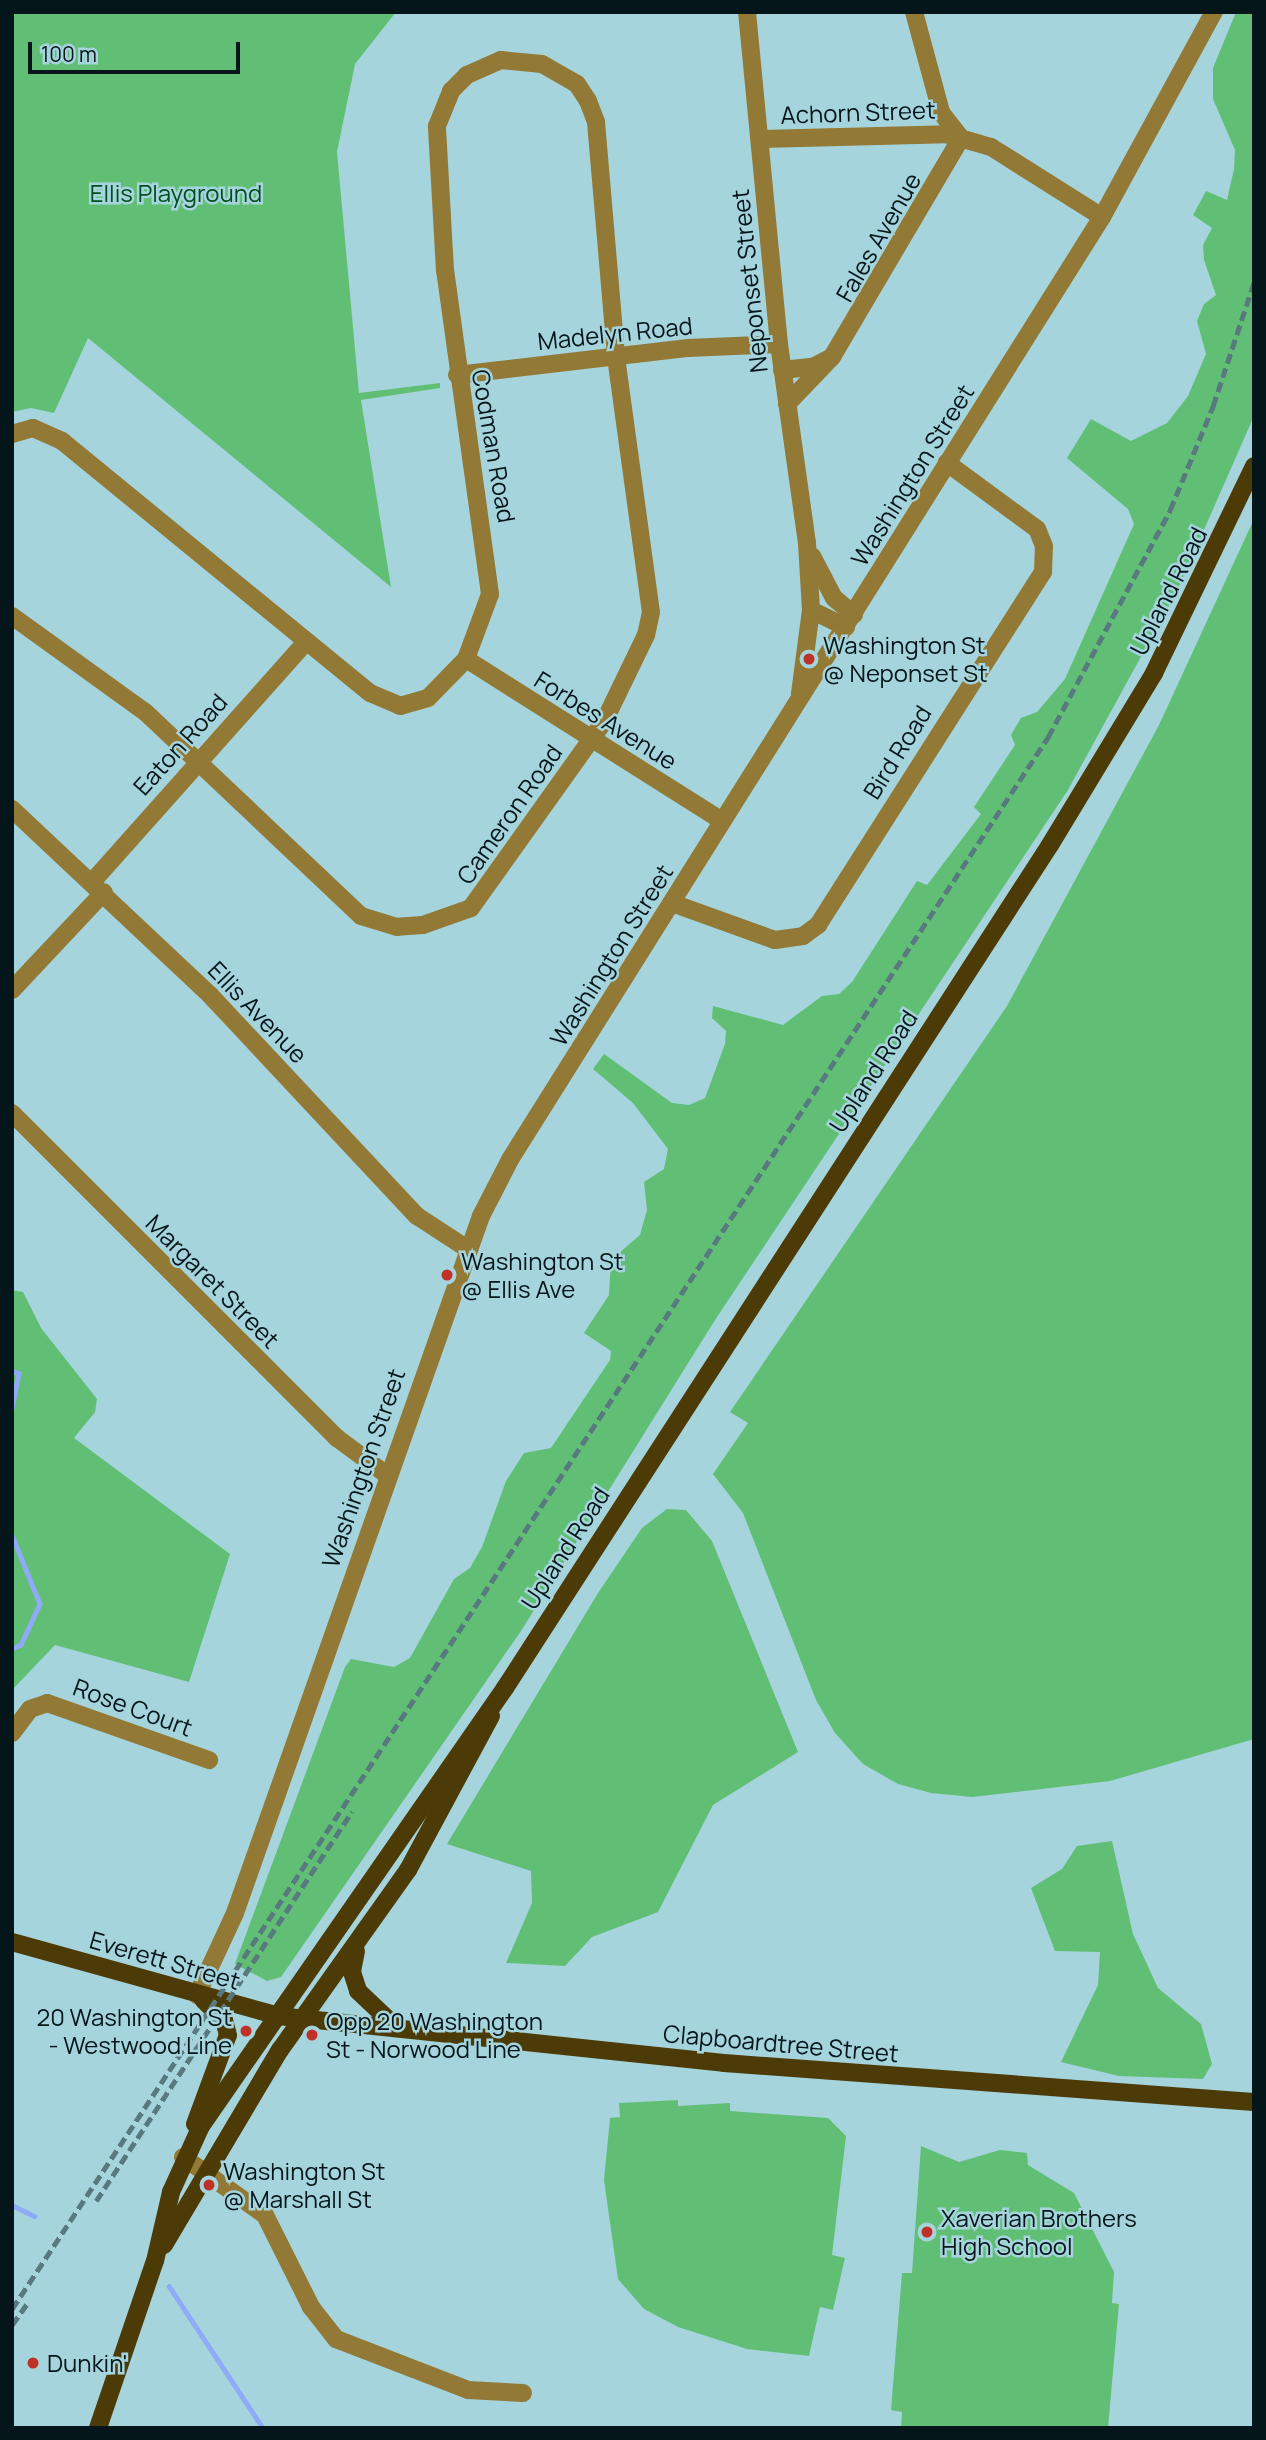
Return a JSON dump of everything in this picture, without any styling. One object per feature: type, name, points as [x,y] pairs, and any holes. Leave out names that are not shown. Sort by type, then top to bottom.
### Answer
[{"type":"main road","name":"Upland Road","points":[[278,2016],[437,1778],[505,1688],[1074,807],[1184,618],[1254,466]]},
{"type":"main road","name":"Upland Road","points":[[305,2018],[445,1808],[505,1688]]},
{"type":"main road","name":"Everett Street","points":[[12,1942],[197,1996],[278,2016],[305,2018]]},
{"type":"main road","points":[[358,1942],[352,1972],[358,1991],[398,2029]]},
{"type":"main road","points":[[98,2428],[155,2261],[183,2157],[228,2035],[224,2020],[197,1996]]},
{"type":"main road","points":[[183,2157],[278,2016]]},
{"type":"main road","points":[[155,2261],[205,2171],[305,2018]]},
{"type":"main road","name":"Clapboardtree Street","points":[[305,2018],[724,2063],[1254,2102]]},
{"type":"street","name":"Neponset Street","points":[[747,12],[779,344],[807,543],[811,610],[799,701]]},
{"type":"street","points":[[914,12],[941,112],[961,138]]},
{"type":"street","name":"Washington Street","points":[[197,1996],[234,1913],[466,1248],[511,1158],[1102,217],[1214,12]]},
{"type":"street","name":"Codman Road","points":[[12,434],[33,428],[62,441],[370,694],[400,706],[444,687],[466,659],[490,594],[457,375],[437,126],[451,91],[467,75],[501,60],[542,64],[577,84],[588,101],[600,157],[616,357]]},
{"type":"street","name":"Achorn Street","points":[[761,139],[921,131],[961,138],[991,148],[1102,217]]},
{"type":"street","name":"Fales Avenue","points":[[787,404],[832,357],[961,138]]},
{"type":"street","name":"Madelyn Road","points":[[457,375],[616,357],[779,344]]},
{"type":"street","name":"Cameron Road","points":[[12,616],[145,712],[337,899],[361,916],[397,927],[448,919],[471,908],[590,741],[646,635],[651,612],[616,357]]},
{"type":"street","points":[[782,370],[813,367],[832,357]]},
{"type":"street","name":"Bird Road","points":[[672,903],[775,940],[803,936],[818,925],[1043,572],[1037,529],[947,463]]},
{"type":"street","name":"Neponset Street","points":[[807,543],[834,598],[850,621]]},
{"type":"street","points":[[811,610],[850,621]]},
{"type":"street","name":"Eaton Road","points":[[12,989],[99,887],[197,760],[306,642]]},
{"type":"street","name":"Forbes Avenue","points":[[466,659],[590,741],[722,821]]},
{"type":"street","name":"Ellis Avenue","points":[[12,809],[99,887],[210,995],[417,1216],[466,1248]]},
{"type":"street","name":"Margaret Street","points":[[12,1113],[338,1438],[387,1475]]},
{"type":"street","name":"Rose Court","points":[[12,1733],[30,1709],[47,1703],[209,1760]]},
{"type":"street","points":[[183,2157],[255,2205],[274,2226],[311,2307],[336,2339],[468,2390],[523,2393]]},
{"type":"green space","name":"Ellis Playground","points":[[12,12],[396,12],[355,64],[337,152],[359,393],[440,383],[440,388],[361,400],[391,587],[88,338],[54,413],[31,408],[12,412]]},
{"type":"green space","points":[[1236,12],[1254,12],[1254,416],[1178,589],[1068,790],[715,1320],[521,1631],[281,1977],[267,1981],[235,1964],[345,1667],[351,1659],[394,1667],[410,1658],[454,1579],[470,1568],[482,1547],[506,1481],[524,1453],[551,1448],[610,1360],[611,1351],[584,1333],[609,1295],[611,1260],[640,1235],[647,1210],[644,1182],[664,1169],[668,1149],[633,1103],[593,1069],[604,1054],[672,1103],[689,1105],[705,1098],[725,1044],[726,1031],[712,1018],[713,1006],[783,1025],[822,996],[839,994],[852,982],[917,881],[927,885],[981,814],[974,807],[1015,745],[1011,735],[1021,718],[1037,712],[1065,679],[1134,524],[1128,509],[1067,458],[1091,419],[1131,441],[1167,423],[1188,396],[1206,354],[1197,321],[1204,304],[1216,295],[1204,260],[1203,245],[1212,228],[1193,215],[1206,191],[1227,200],[1234,169],[1235,150],[1213,99],[1213,68]]},
{"type":"green space","points":[[1254,519],[1254,1739],[1110,1781],[972,1797],[931,1793],[898,1784],[863,1764],[835,1733],[816,1700],[743,1513],[713,1474],[748,1423],[730,1412],[1007,1006],[1159,725]]},
{"type":"green space","points":[[12,1290],[23,1292],[41,1328],[97,1399],[95,1412],[74,1438],[230,1554],[189,1682],[55,1645],[12,1690]]},
{"type":"green space","points":[[667,1509],[686,1510],[712,1541],[798,1752],[713,1805],[658,1912],[592,1937],[565,1966],[506,1963],[532,1903],[531,1871],[447,1844],[598,1593],[642,1528]]},
{"type":"green space","points":[[1112,1841],[1133,1934],[1158,1988],[1201,2024],[1212,2064],[1203,2079],[1119,2076],[1061,2062],[1098,1985],[1100,1952],[1055,1951],[1031,1888],[1062,1869],[1077,1846]]},
{"type":"green space","points":[[678,2100],[678,2106],[730,2103],[730,2111],[828,2118],[846,2136],[832,2255],[845,2258],[833,2310],[820,2307],[809,2356],[747,2349],[678,2327],[644,2309],[618,2279],[604,2180],[610,2118],[620,2117],[619,2103]]},
{"type":"green space","points":[[921,2146],[959,2162],[1000,2150],[1027,2153],[1028,2165],[1074,2193],[1114,2272],[1112,2303],[1119,2304],[1108,2428],[901,2428],[902,2412],[891,2410],[902,2273],[912,2273]]},
{"type":"waterway","points":[[12,1371],[19,1373],[12,1408]]},
{"type":"waterway","points":[[12,1535],[40,1604],[21,1645],[12,1649]]},
{"type":"waterway","points":[[12,2205],[35,2216]]},
{"type":"waterway","points":[[169,2286],[263,2428]]},
{"type":"railway","points":[[12,2309],[1048,737],[1170,510],[1213,406],[1254,282]]},
{"type":"railway","points":[[96,2201],[352,1812]]},
{"type":"railway","points":[[12,2325],[28,2302]]},
{"type":"place","name":"Washington St @ Neponset St","points":[[809,659]]},
{"type":"place","name":"Washington St @ Ellis Ave","points":[[447,1275]]},
{"type":"place","name":"20 Washington St - Westwood Line","points":[[246,2031]]},
{"type":"place","name":"Opp 20 Washington St - Norwood Line","points":[[312,2035]]},
{"type":"place","name":"Washington St @ Marshall St","points":[[209,2185]]},
{"type":"place","name":"Xaverian Brothers High School","points":[[927,2232]]},
{"type":"place","name":"Dunkin'","points":[[33,2363]]}]
